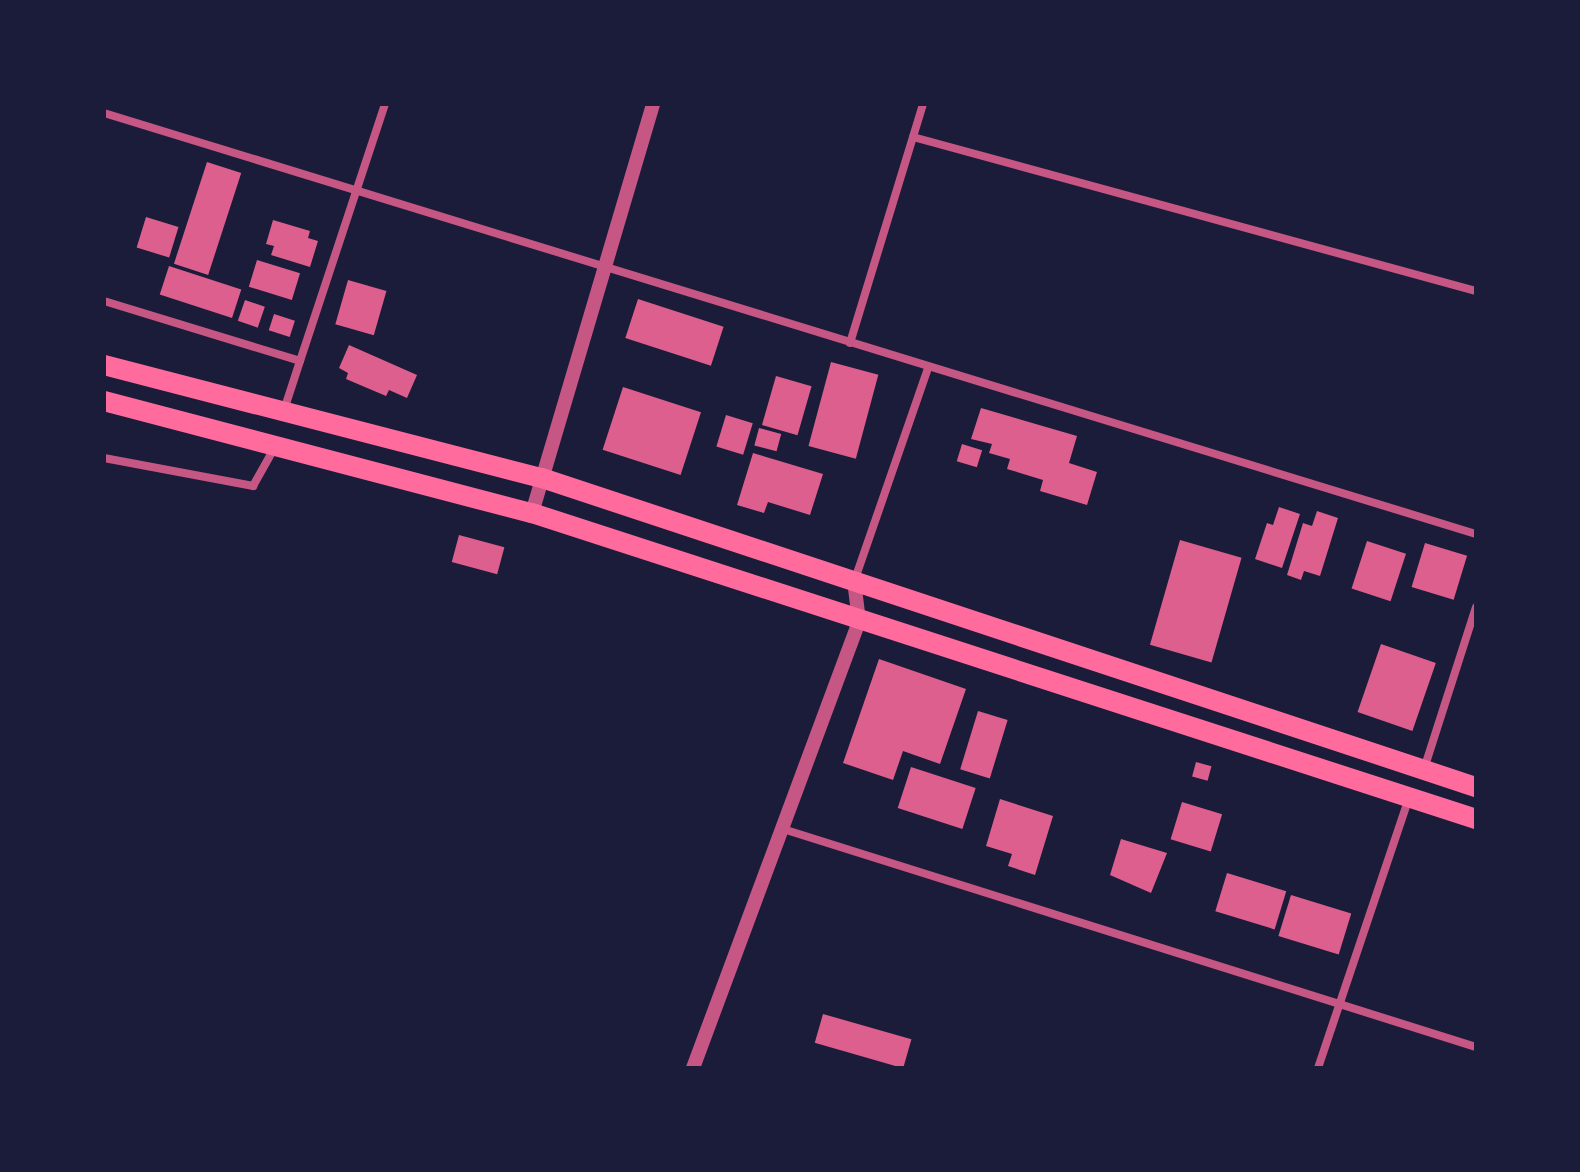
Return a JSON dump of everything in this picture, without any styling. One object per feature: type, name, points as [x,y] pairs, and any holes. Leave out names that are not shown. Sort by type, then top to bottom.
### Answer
[{"type":"main road","points":[[104,365],[542,478],[1476,787]]},
{"type":"main road","points":[[104,401],[532,513],[1476,819]]},
{"type":"street","points":[[284,411],[360,192],[385,104]]},
{"type":"street","points":[[532,513],[653,104]]},
{"type":"street","points":[[850,343],[923,104]]},
{"type":"street","points":[[104,113],[1476,534]]},
{"type":"street","points":[[913,137],[1476,291]]},
{"type":"street","points":[[104,301],[300,361]]},
{"type":"street","points":[[693,1068],[859,621],[854,580],[928,368]]},
{"type":"street","points":[[104,458],[253,486],[275,446]]},
{"type":"street","points":[[1424,769],[1476,607]]},
{"type":"street","points":[[1318,1068],[1409,797]]},
{"type":"street","points":[[783,829],[1476,1047]]},
{"type":"building","points":[[207,162],[241,173],[208,275],[174,264]]},
{"type":"building","points":[[146,217],[179,227],[169,258],[137,248]]},
{"type":"building","points":[[273,220],[310,231],[308,238],[318,241],[310,267],[271,255],[274,246],[266,244]]},
{"type":"building","points":[[257,260],[300,273],[292,300],[249,287]]},
{"type":"building","points":[[169,266],[241,289],[232,318],[160,295]]},
{"type":"building","points":[[348,280],[386,291],[374,335],[335,324]]},
{"type":"building","points":[[638,299],[724,327],[711,366],[625,338]]},
{"type":"building","points":[[245,300],[265,307],[258,328],[238,321]]},
{"type":"building","points":[[274,314],[295,321],[290,337],[269,330]]},
{"type":"building","points":[[349,345],[417,375],[407,398],[389,390],[386,396],[346,379],[348,373],[339,368]]},
{"type":"building","points":[[831,362],[878,375],[856,459],[808,446]]},
{"type":"building","points":[[776,376],[812,386],[798,435],[762,425]]},
{"type":"building","points":[[623,387],[701,412],[681,475],[603,450]]},
{"type":"building","points":[[981,408],[1077,436],[1069,463],[1097,472],[1087,505],[1040,491],[1043,480],[1007,469],[1010,459],[989,453],[992,444],[971,439]]},
{"type":"building","points":[[726,415],[753,423],[743,455],[716,447]]},
{"type":"building","points":[[759,428],[781,434],[777,451],[754,445]]},
{"type":"building","points":[[962,444],[982,450],[977,467],[957,461]]},
{"type":"building","points":[[753,453],[823,474],[810,515],[768,502],[764,513],[737,505]]},
{"type":"building","points":[[1279,507],[1300,514],[1282,568],[1255,559],[1267,523],[1273,525]]},
{"type":"building","points":[[1317,511],[1338,518],[1320,576],[1304,571],[1301,580],[1287,575],[1303,523],[1312,526]]},
{"type":"building","points":[[459,535],[504,547],[497,574],[452,562]]},
{"type":"building","points":[[1180,540],[1242,558],[1211,662],[1150,645]]},
{"type":"building","points":[[1367,541],[1406,554],[1391,601],[1352,589]]},
{"type":"building","points":[[1425,543],[1467,556],[1454,600],[1412,587]]},
{"type":"building","points":[[1381,644],[1436,663],[1412,731],[1358,712]]},
{"type":"building","points":[[879,659],[966,689],[940,764],[903,751],[893,780],[843,763]]},
{"type":"building","points":[[978,711],[1008,720],[990,778],[960,769]]},
{"type":"building","points":[[1196,762],[1211,766],[1208,781],[1192,776]]},
{"type":"building","points":[[911,767],[976,788],[962,829],[898,808]]},
{"type":"building","points":[[1000,799],[1053,816],[1035,875],[1008,866],[1012,854],[986,846]]},
{"type":"building","points":[[1182,802],[1222,814],[1211,852],[1171,839]]},
{"type":"building","points":[[1121,839],[1167,853],[1151,893],[1110,875]]},
{"type":"building","points":[[1227,873],[1286,891],[1275,929],[1215,911]]},
{"type":"building","points":[[1291,895],[1351,913],[1339,955],[1278,936]]},
{"type":"building","points":[[823,1014],[911,1039],[903,1068],[815,1043]]}]
